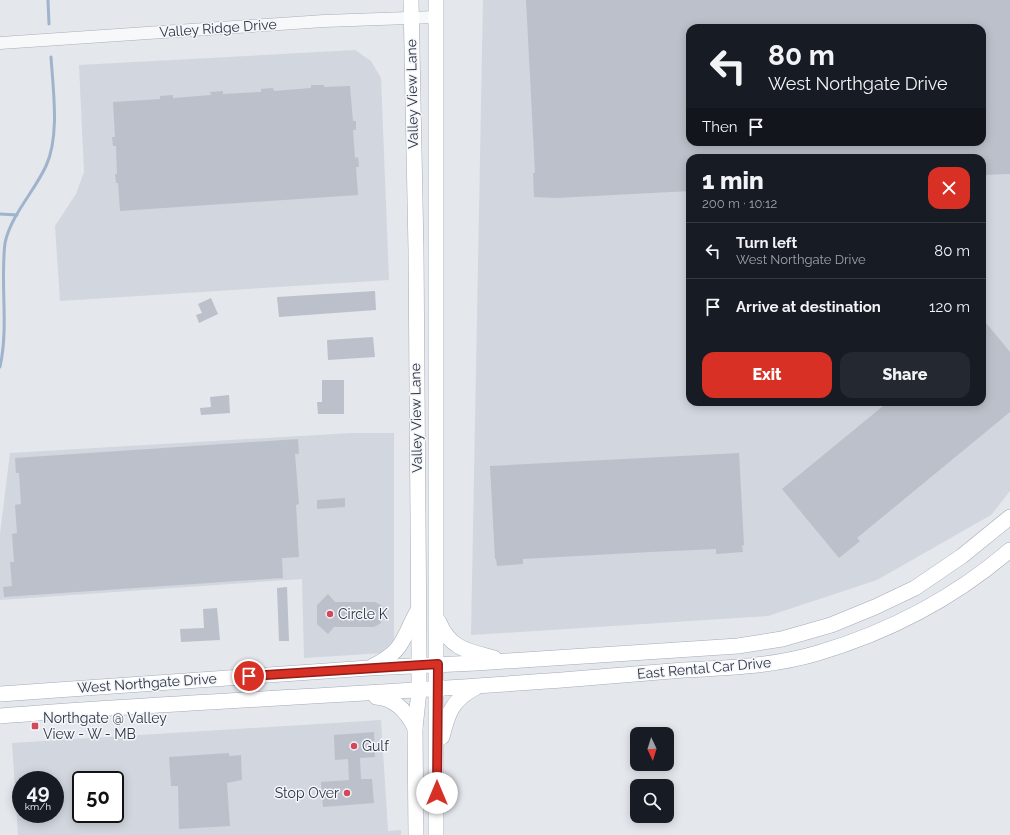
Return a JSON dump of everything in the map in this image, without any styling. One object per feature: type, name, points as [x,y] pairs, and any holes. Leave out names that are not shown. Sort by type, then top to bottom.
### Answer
[{"type":"main road","name":"Valley View Lane","points":[[411,0],[416,250],[419,665],[419,691],[415,728],[416,835]]},
{"type":"main road","name":"Valley View Lane","points":[[436,0],[438,664],[436,835]]},
{"type":"main road","name":"East Rental Car Drive","points":[[438,664],[738,646],[788,637],[831,625],[875,607],[915,588],[962,556],[1010,517]]},
{"type":"main road","name":"East Rental Car Drive","points":[[419,691],[747,667],[792,659],[861,639],[928,608],[969,583],[1010,550]]},
{"type":"main road","points":[[369,668],[388,659],[397,650],[405,639],[418,610]]},
{"type":"main road","points":[[437,618],[447,638],[459,648],[504,661]]},
{"type":"main road","points":[[788,637],[792,659]]},
{"type":"main road","name":"West Northgate Drive","points":[[0,694],[438,664]]},
{"type":"main road","points":[[110,686],[111,708]]},
{"type":"main road","points":[[437,757],[451,707],[456,700],[480,686]]},
{"type":"main road","name":"West Northgate Drive","points":[[0,716],[335,694],[419,691]]},
{"type":"main road","points":[[335,694],[381,697],[393,702],[409,716],[415,728]]},
{"type":"street","name":"Valley Ridge Drive","points":[[0,43],[411,17],[436,17]]},
{"type":"shaded area","points":[[483,0],[1010,0],[1010,491],[991,515],[877,580],[768,616],[471,635]]},
{"type":"shaded area","points":[[355,50],[371,61],[381,78],[389,280],[60,301],[55,226],[76,194],[84,172],[79,65]]},
{"type":"shaded area","points":[[351,433],[394,433],[394,640],[383,653],[304,658],[302,579],[0,600],[0,534],[10,453]]},
{"type":"shaded area","points":[[381,720],[388,831],[401,830],[401,835],[18,835],[17,823],[64,823],[64,771],[14,771],[12,743]]},
{"type":"building","points":[[526,0],[1010,0],[1010,174],[986,175],[986,154],[686,154],[686,191],[556,198],[534,197],[533,173],[535,173]]},
{"type":"building","points":[[311,85],[324,85],[324,87],[350,86],[353,121],[356,121],[356,130],[353,130],[355,158],[358,157],[359,167],[356,167],[358,195],[120,211],[118,183],[116,183],[115,174],[117,174],[116,146],[113,146],[112,137],[115,137],[113,102],[160,99],[160,96],[173,95],[173,98],[211,95],[210,92],[223,91],[223,94],[261,92],[261,89],[273,88],[274,91],[311,88]]},
{"type":"building","points":[[375,291],[376,310],[279,317],[277,297]]},
{"type":"building","points":[[211,298],[218,314],[199,323],[196,315],[202,313],[198,304]]},
{"type":"building","points":[[986,323],[1010,352],[1010,412],[857,538],[860,541],[839,558],[782,489],[883,406],[986,406]]},
{"type":"building","points":[[373,337],[375,357],[328,360],[327,340]]},
{"type":"building","points":[[322,380],[344,380],[344,414],[318,414],[317,402],[322,402]]},
{"type":"building","points":[[229,395],[230,413],[201,415],[200,408],[211,407],[210,397]]},
{"type":"building","points":[[298,439],[299,454],[295,454],[299,504],[296,505],[299,557],[282,558],[283,578],[4,597],[3,587],[12,586],[10,562],[14,562],[12,534],[17,533],[15,505],[21,504],[19,473],[16,473],[15,458]]},
{"type":"building","points":[[739,453],[744,545],[742,546],[743,552],[716,554],[716,549],[523,559],[523,564],[497,566],[495,559],[490,466]]},
{"type":"building","points":[[345,498],[345,507],[317,509],[317,500]]},
{"type":"building","points":[[287,587],[289,641],[279,641],[277,588]]},
{"type":"building","points":[[328,594],[335,602],[375,602],[381,605],[381,623],[374,627],[334,627],[328,634],[317,624],[317,605]]},
{"type":"building","points":[[217,608],[220,640],[181,642],[180,629],[204,628],[203,609]]},
{"type":"building","points":[[374,732],[375,757],[360,758],[361,779],[372,779],[374,803],[323,807],[321,782],[349,780],[348,759],[335,760],[334,735]]},
{"type":"building","points":[[229,753],[229,756],[241,755],[242,780],[227,783],[230,826],[179,829],[178,786],[171,786],[169,757]]},
{"type":"waterway","points":[[48,0],[49,24]]},
{"type":"waterway","points":[[0,367],[4,336],[3,274],[5,243],[17,213],[46,166],[53,141],[54,98],[51,57]]},
{"type":"waterway","points":[[0,214],[17,215]]},
{"type":"place","name":"Circle K","points":[[330,614]]},
{"type":"place","name":"Northgate @ Valley View - W - MB","points":[[35,726]]},
{"type":"place","name":"Gulf","points":[[354,746]]},
{"type":"place","name":"Stop Over","points":[[347,793]]},
{"type":"route","points":[[249,676],[438,664],[437,793]]}]
